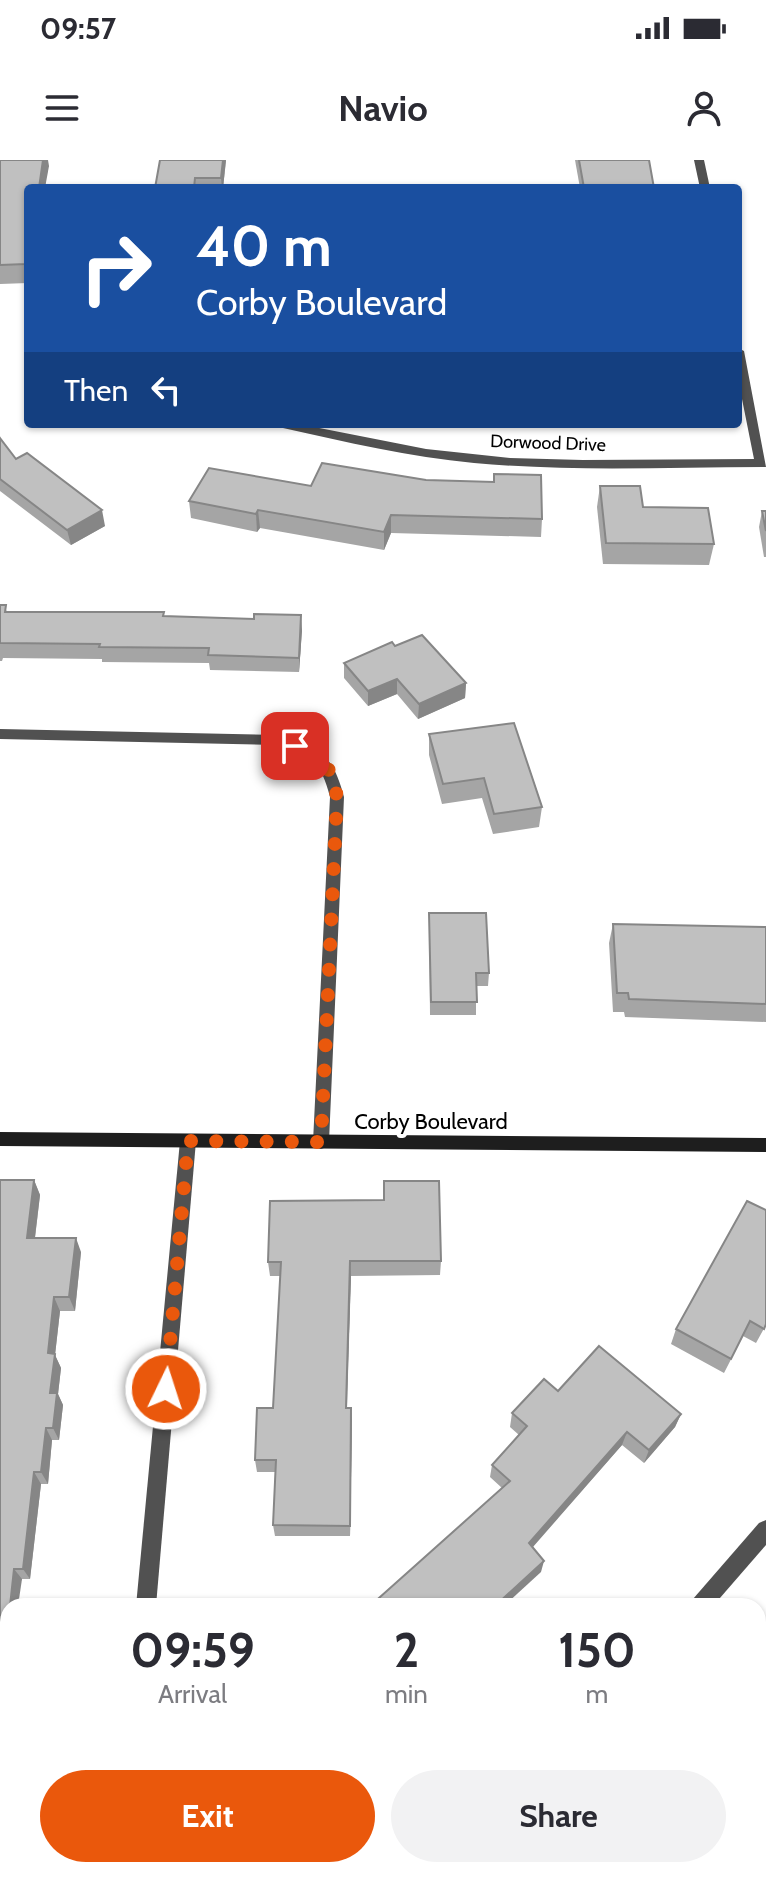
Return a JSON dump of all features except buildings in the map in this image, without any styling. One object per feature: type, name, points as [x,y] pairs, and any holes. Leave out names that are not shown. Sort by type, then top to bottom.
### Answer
[{"type":"street","points":[[699,160],[704,184]]},
{"type":"street","points":[[742,368],[764,463]]},
{"type":"street","name":"Dorwood Drive","points":[[301,428],[398,449],[476,459],[579,463],[764,463]]},
{"type":"street","points":[[0,734],[279,740],[311,751],[331,770],[337,797],[321,1142]]},
{"type":"street","name":"Corby Boulevard","points":[[0,1139],[766,1145]]},
{"type":"street","points":[[147,1598],[188,1141]]},
{"type":"street","points":[[707,1598],[766,1530]]},
{"type":"route","points":[[166,1389],[188,1141],[321,1142],[337,797],[331,770],[311,751],[295,746]]}]
